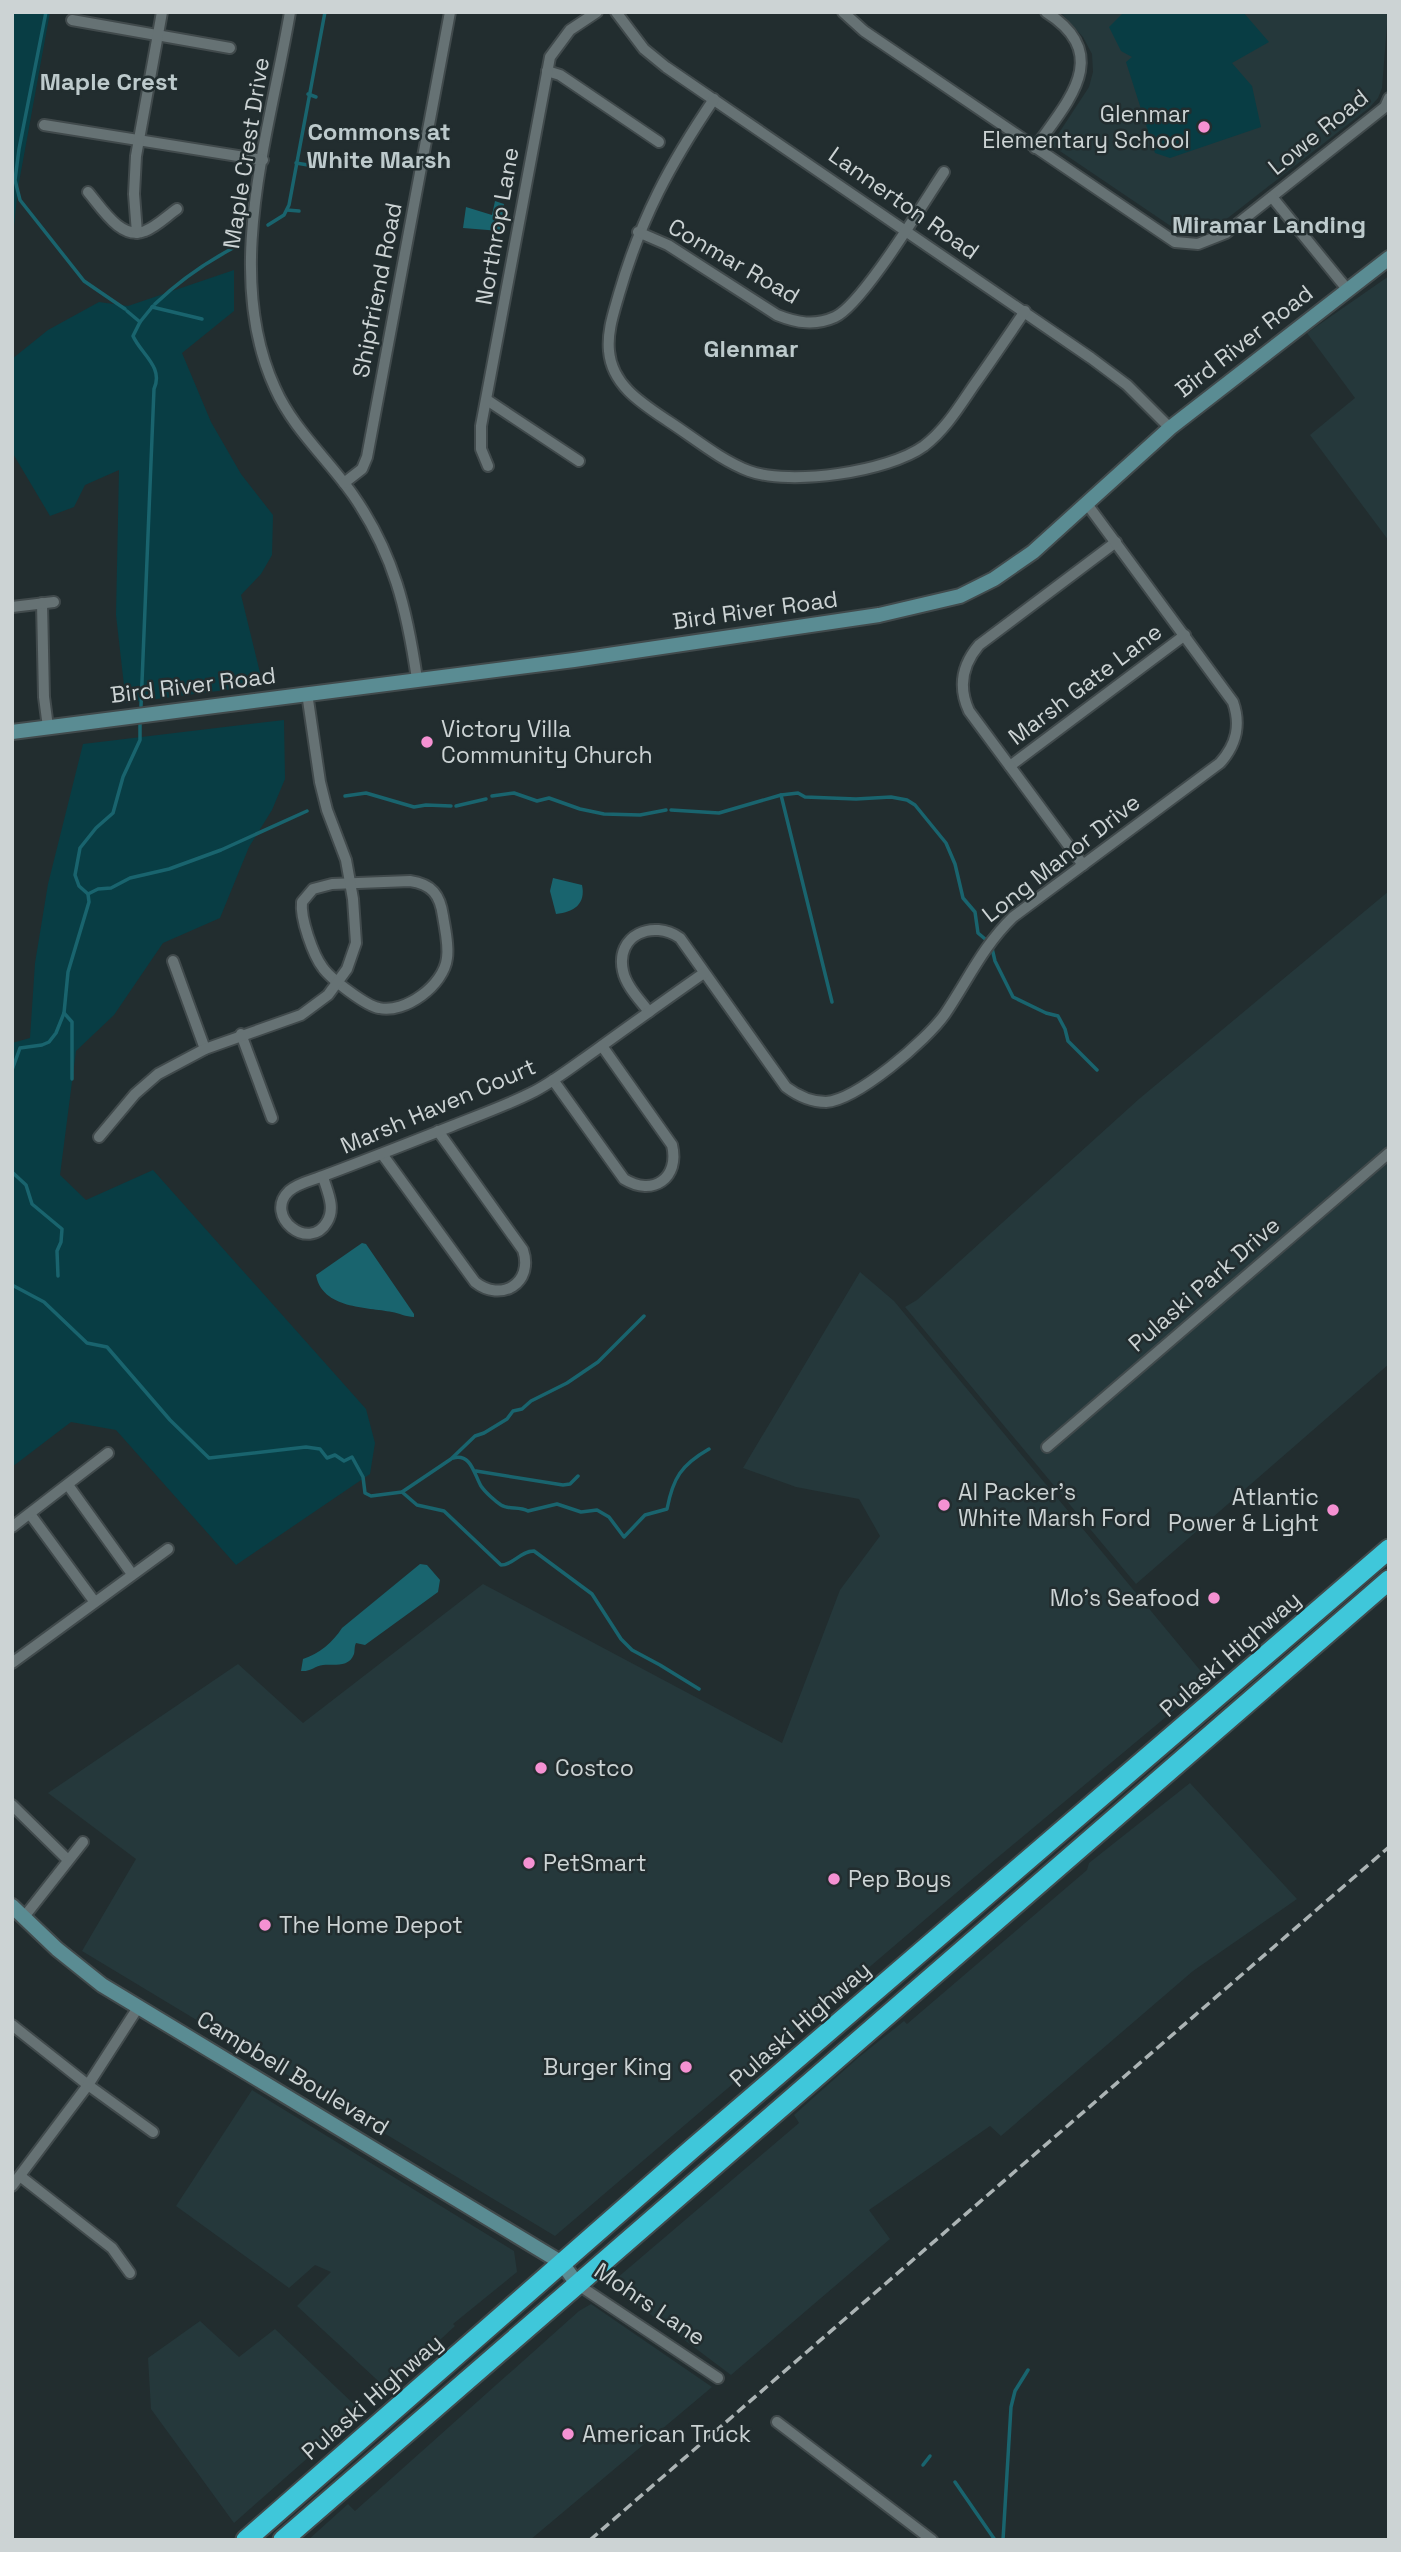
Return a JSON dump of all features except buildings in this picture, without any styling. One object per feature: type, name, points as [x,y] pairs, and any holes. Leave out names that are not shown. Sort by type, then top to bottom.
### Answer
[{"type":"highway","name":"Pulaski Highway","points":[[246,2540],[562,2263],[1389,1549]]},
{"type":"highway","points":[[282,2540],[1389,1580]]},
{"type":"street","points":[[137,233],[134,171],[162,12]]},
{"type":"street","name":"Maple Crest Drive","points":[[290,12],[250,248],[251,299],[255,329],[271,378],[286,409],[344,483],[381,544],[408,619],[417,679]]},
{"type":"street","name":"Shipfriend Road","points":[[344,483],[362,469],[367,457],[450,12]]},
{"type":"street","name":"Northrop Lane","points":[[488,466],[482,457],[480,439],[550,57],[570,30],[597,12]]},
{"type":"street","name":"Lannerton Road","points":[[616,12],[644,49],[1026,311],[1127,385],[1170,428]]},
{"type":"street","name":"Lowe Road","points":[[843,12],[864,31],[1175,242],[1198,244],[1226,233],[1385,107],[1389,98]]},
{"type":"street","points":[[1035,148],[1077,87],[1081,74],[1082,56],[1077,43],[1069,30],[1046,12]]},
{"type":"street","points":[[72,20],[230,48]]},
{"type":"street","points":[[547,71],[560,75],[659,142]]},
{"type":"street","points":[[714,99],[669,169],[638,232],[609,331],[608,351],[617,379],[640,401],[737,465],[765,475],[794,478],[843,473],[895,461],[913,453],[943,429],[1026,311]]},
{"type":"street","points":[[44,125],[263,160]]},
{"type":"street","name":"Conmar Road","points":[[638,232],[668,245],[777,315],[805,323],[836,317],[852,304],[944,172]]},
{"type":"street","points":[[88,192],[120,227],[137,233],[147,230],[177,209]]},
{"type":"street","points":[[1272,197],[1347,289]]},
{"type":"street","name":"Bird River Road","points":[[12,732],[568,661],[879,615],[960,596],[994,579],[1033,552],[1170,428],[1389,258]]},
{"type":"street","points":[[487,400],[579,461]]},
{"type":"street","name":"Long Manor Drive","points":[[649,1012],[627,981],[622,968],[624,950],[636,935],[654,929],[672,933],[680,938],[783,1084],[797,1095],[811,1100],[825,1102],[850,1095],[922,1040],[945,1014],[982,952],[1013,918],[1220,763],[1233,745],[1238,723],[1233,702],[1087,504]]},
{"type":"street","points":[[1083,865],[966,705],[962,683],[967,662],[979,645],[1116,542]]},
{"type":"street","points":[[12,607],[54,602]]},
{"type":"street","points":[[42,603],[44,697],[48,727]]},
{"type":"street","name":"Marsh Gate Lane","points":[[1010,766],[1185,635]]},
{"type":"street","points":[[99,1137],[147,1082],[205,1049],[241,1034],[301,1015],[317,1005],[339,982],[354,954],[356,943],[346,860],[327,810],[320,782],[307,693]]},
{"type":"street","points":[[410,881],[432,888],[440,904],[447,957],[445,967],[434,983],[410,1003],[399,1008],[380,1009],[339,982],[324,970],[319,961],[301,911],[302,902],[313,889],[332,884],[410,881]]},
{"type":"street","points":[[173,961],[205,1049]]},
{"type":"street","name":"Marsh Haven Court","points":[[323,1177],[331,1206],[328,1220],[323,1228],[314,1233],[295,1231],[283,1217],[281,1207],[284,1198],[294,1187],[517,1100],[553,1080],[704,973]]},
{"type":"street","points":[[241,1034],[272,1118]]},
{"type":"street","points":[[553,1080],[624,1179],[643,1187],[662,1181],[674,1165],[672,1145],[602,1046]]},
{"type":"street","points":[[382,1154],[475,1282],[491,1291],[508,1289],[518,1283],[524,1273],[526,1262],[523,1250],[438,1132]]},
{"type":"street","name":"Pulaski Park Drive","points":[[1046,1447],[1389,1153]]},
{"type":"street","points":[[12,1527],[108,1453]]},
{"type":"street","points":[[68,1485],[132,1574]]},
{"type":"street","points":[[30,1514],[94,1601]]},
{"type":"street","points":[[12,1663],[168,1549]]},
{"type":"street","points":[[12,1805],[68,1860]]},
{"type":"street","points":[[24,1917],[83,1842]]},
{"type":"street","name":"Campbell Boulevard","points":[[12,1906],[83,1971],[562,2263]]},
{"type":"street","points":[[12,2186],[88,2085],[139,2006]]},
{"type":"street","points":[[14,2031],[153,2132]]},
{"type":"street","points":[[20,2176],[112,2248],[130,2273]]},
{"type":"street","name":"Mohrs Lane","points":[[562,2263],[577,2284],[718,2378]]},
{"type":"street","points":[[777,2422],[932,2540]]},
{"type":"shaded area","points":[[12,12],[50,12],[18,188],[12,246]]},
{"type":"shaded area","name":"Glenmar Elementary School","points":[[1060,12],[1388,12],[1382,88],[1369,108],[1215,228],[1196,235],[1181,233],[1051,145],[1089,87],[1093,72],[1092,54],[1083,37]]},
{"type":"shaded area","points":[[1124,12],[1243,12],[1269,42],[1232,63],[1252,86],[1261,127],[1170,158],[1155,153],[1126,62],[1132,57],[1121,51],[1109,27]]},
{"type":"shaded area","points":[[495,201],[504,204],[500,231],[463,228],[466,207],[492,215]]},
{"type":"shaded area","points":[[234,270],[234,311],[182,353],[211,422],[241,474],[273,515],[272,555],[261,574],[241,595],[263,685],[126,703],[116,615],[119,470],[85,485],[74,507],[50,516],[12,452],[12,359],[48,330],[99,302],[128,306]]},
{"type":"shaded area","points":[[1389,276],[1389,541],[1310,435],[1355,398],[1307,333]]},
{"type":"shaded area","points":[[284,720],[285,779],[272,810],[249,847],[220,918],[163,943],[114,1015],[76,1051],[60,1175],[86,1200],[153,1170],[366,1409],[375,1443],[370,1474],[236,1565],[116,1430],[71,1422],[12,1467],[12,1043],[30,1038],[35,963],[48,884],[83,744]]},
{"type":"shaded area","points":[[553,878],[582,885],[582,897],[573,909],[556,914],[550,891]]},
{"type":"shaded area","points":[[1389,891],[1389,1364],[1136,1584],[905,1307],[917,1300],[1139,1099]]},
{"type":"shaded area","points":[[362,1243],[366,1244],[414,1317],[347,1304],[327,1294],[320,1286],[316,1275]]},
{"type":"shaded area","points":[[860,1272],[894,1301],[1209,1681],[997,1858],[555,2236],[82,1951],[136,1859],[48,1793],[238,1664],[303,1723],[483,1584],[782,1743],[840,1590],[880,1536],[859,1499],[796,1487],[743,1468]]},
{"type":"shaded area","points":[[420,1564],[427,1565],[440,1580],[438,1592],[365,1645],[356,1643],[354,1654],[349,1661],[301,1671],[303,1659],[325,1647],[342,1628]]},
{"type":"shaded area","points":[[1190,1783],[1297,1899],[1193,1971],[1001,2136],[990,2126],[869,2210],[890,2239],[731,2375],[610,2284],[799,2123],[794,2115],[859,2057],[904,2021],[907,2024],[1087,1870],[1089,1863]]},
{"type":"shaded area","points":[[252,2090],[514,2251],[517,2272],[453,2324],[455,2326],[387,2389],[297,2306],[331,2272],[315,2265],[289,2288],[176,2206]]},
{"type":"shaded area","points":[[591,2304],[712,2387],[530,2540],[308,2540],[348,2504],[355,2511],[579,2311]]},
{"type":"shaded area","points":[[200,2321],[239,2357],[275,2329],[361,2411],[234,2523],[151,2409],[148,2358]]},
{"type":"waterway","points":[[46,12],[19,149],[15,180],[20,200],[84,281],[125,309]]},
{"type":"waterway","points":[[268,225],[284,215],[289,205],[325,12]]},
{"type":"waterway","points":[[308,94],[316,97]]},
{"type":"waterway","points":[[296,163],[308,165]]},
{"type":"waterway","points":[[287,210],[299,211]]},
{"type":"waterway","points":[[155,304],[192,273],[233,248]]},
{"type":"waterway","points":[[141,706],[156,374],[133,336],[153,306]]},
{"type":"waterway","points":[[152,307],[202,319]]},
{"type":"waterway","points":[[127,311],[140,322]]},
{"type":"waterway","points":[[12,1070],[20,1048],[49,1042],[64,1013],[68,972],[89,902],[88,894],[79,886],[75,875],[80,848],[113,813],[123,777],[140,740],[140,721]]},
{"type":"waterway","points":[[345,796],[366,793],[414,807],[451,806]]},
{"type":"waterway","points":[[492,796],[514,793],[537,801],[549,798],[604,814],[640,815],[666,810]]},
{"type":"waterway","points":[[671,810],[719,813],[781,795],[798,793],[805,797],[891,797],[907,800],[915,805],[946,843],[955,864],[963,898],[975,912],[978,933],[991,944],[995,961],[1013,997],[1058,1016],[1068,1041],[1097,1070]]},
{"type":"waterway","points":[[781,795],[832,1002]]},
{"type":"waterway","points":[[456,806],[486,799]]},
{"type":"waterway","points":[[88,894],[221,850],[307,811]]},
{"type":"waterway","points":[[64,1013],[72,1022],[72,1079]]},
{"type":"waterway","points":[[12,1172],[26,1185],[32,1204],[62,1229],[57,1251],[58,1276]]},
{"type":"waterway","points":[[12,1285],[44,1302],[87,1343],[107,1347],[170,1420],[209,1458],[306,1447],[320,1449],[327,1458],[335,1455],[344,1461],[352,1457],[363,1477],[365,1493],[371,1496],[402,1492],[451,1459],[475,1436],[598,1362],[644,1316]]},
{"type":"waterway","points":[[453,1458],[459,1457],[468,1461],[483,1488],[501,1505],[528,1511],[557,1504],[581,1512],[597,1510],[609,1517],[624,1537],[645,1515],[667,1509],[680,1473],[691,1461],[709,1449]]},
{"type":"waterway","points":[[476,1471],[563,1485],[570,1484],[578,1476]]},
{"type":"waterway","points":[[402,1492],[417,1505],[444,1511],[501,1565],[534,1551],[592,1594],[621,1639],[632,1650],[699,1689]]},
{"type":"waterway","points":[[1003,2540],[1011,2407],[1015,2391],[1028,2370]]},
{"type":"waterway","points":[[923,2465],[930,2456]]},
{"type":"waterway","points":[[955,2482],[995,2540]]},
{"type":"railway","points":[[590,2540],[1389,1847]]},
{"type":"place","name":"Glenmar Elementary School","points":[[1204,127]]},
{"type":"place","name":"Victory Villa Community Church","points":[[427,742]]},
{"type":"place","name":"Al Packer's White Marsh Ford","points":[[944,1505]]},
{"type":"place","name":"Atlantic Power & Light","points":[[1333,1510]]},
{"type":"place","name":"Mo's Seafood","points":[[1214,1598]]},
{"type":"place","name":"Costco","points":[[541,1768]]},
{"type":"place","name":"PetSmart","points":[[529,1863]]},
{"type":"place","name":"Pep Boys","points":[[834,1879]]},
{"type":"place","name":"The Home Depot","points":[[265,1925]]},
{"type":"place","name":"Burger King","points":[[686,2067]]},
{"type":"place","name":"American Truck","points":[[568,2434]]},
{"type":"district","name":"Maple Crest","points":[[109,81]]},
{"type":"district","name":"Commons at White Marsh","points":[[379,145]]},
{"type":"district","name":"Miramar Landing","points":[[1269,224]]},
{"type":"district","name":"Glenmar","points":[[751,348]]}]
